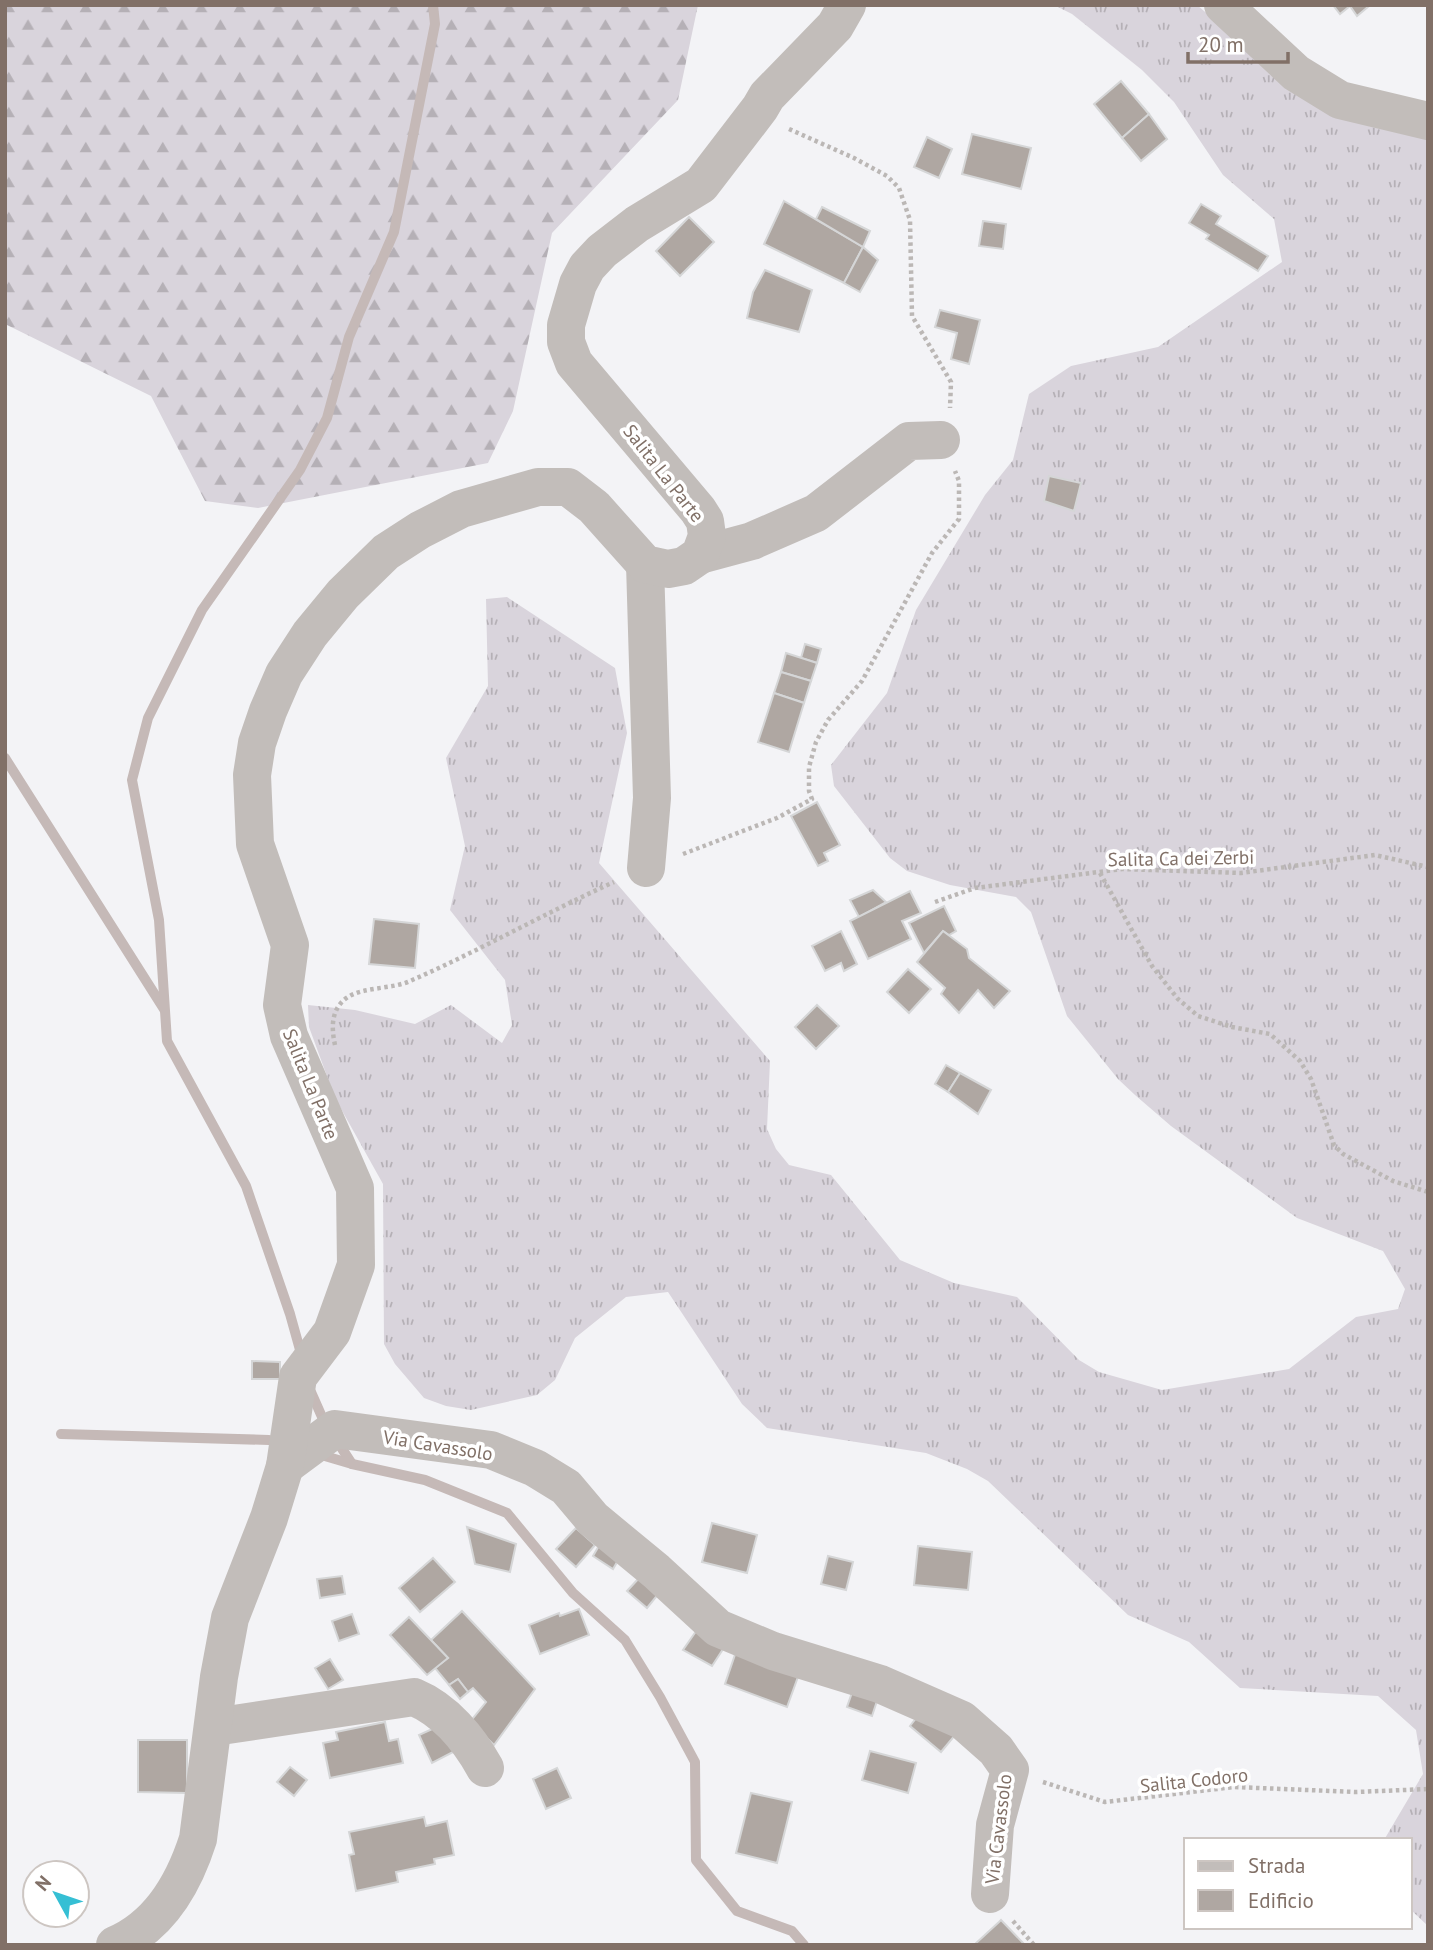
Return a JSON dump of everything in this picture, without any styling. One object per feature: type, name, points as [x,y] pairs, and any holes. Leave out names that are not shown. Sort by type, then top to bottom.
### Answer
[{"type":"street","name":"Salita La Parte","points":[[699,555],[707,536],[705,521],[698,510],[574,363],[566,342],[566,325],[571,305],[587,267],[602,251],[637,224],[701,185],[760,108],[766,96],[835,26],[847,5]]},
{"type":"street","points":[[1223,5],[1296,73],[1340,100],[1428,121]]},
{"type":"street","points":[[646,867],[652,798],[645,564],[668,569],[684,566],[699,555],[752,541],[816,513],[909,441],[941,440]]},
{"type":"street","name":"Salita La Parte","points":[[285,1466],[299,1377],[332,1332],[356,1265],[355,1188],[289,1036],[282,1005],[290,946],[255,844],[254,831],[252,775],[257,743],[268,711],[284,674],[310,634],[343,594],[386,552],[420,530],[461,509],[538,487],[568,487],[594,507],[645,564]]},
{"type":"street","name":"Via Cavassolo","points":[[285,1466],[335,1429],[491,1450],[536,1468],[566,1487],[593,1519],[656,1571],[718,1628],[773,1651],[880,1684],[962,1720],[996,1750],[1010,1770],[995,1825],[990,1894]]},
{"type":"street","points":[[125,1943],[162,1909],[178,1889],[190,1865],[198,1839],[219,1677],[230,1618],[269,1518],[285,1466]]},
{"type":"street","points":[[214,1727],[414,1697],[427,1703],[457,1729],[476,1750],[485,1768]]},
{"type":"path","name":"Salita La Parte","points":[[336,1051],[331,1029],[337,1008],[350,996],[407,983],[555,908],[646,867],[777,818],[811,799],[809,767]]},
{"type":"path","name":"Salita Ca dei Zerbi","points":[[935,902],[975,888],[1122,869],[1241,873],[1375,855],[1428,867]]},
{"type":"path","points":[[1100,873],[1152,966],[1178,999],[1198,1016],[1232,1027],[1270,1034],[1300,1061],[1311,1079],[1334,1145],[1343,1154],[1393,1181],[1428,1192]]},
{"type":"path","name":"Salita Codoro","points":[[1010,1770],[1105,1802],[1133,1801],[1234,1787],[1356,1792],[1428,1789]]},
{"type":"green space","points":[[5,5],[698,5],[678,100],[552,233],[513,411],[488,463],[258,508],[205,501],[151,396],[5,324]]},
{"type":"green space","points":[[1054,5],[1197,5],[1260,59],[1428,137],[1428,1926],[1412,1911],[1412,1838],[1385,1838],[1423,1774],[1416,1730],[1378,1696],[1240,1688],[1189,1642],[1128,1615],[988,1481],[967,1469],[926,1453],[767,1428],[742,1404],[668,1292],[626,1297],[575,1338],[555,1380],[537,1395],[471,1410],[446,1406],[424,1398],[395,1364],[384,1344],[383,1184],[335,1098],[309,1027],[308,1005],[355,1010],[415,1024],[451,1005],[502,1043],[512,1025],[505,980],[450,910],[465,846],[446,758],[488,686],[486,599],[507,597],[615,668],[627,733],[599,863],[770,1061],[767,1129],[776,1149],[789,1165],[831,1175],[900,1260],[954,1283],[1017,1297],[1079,1360],[1099,1372],[1162,1390],[1289,1369],[1356,1317],[1398,1309],[1405,1289],[1383,1251],[1297,1218],[1171,1126],[1118,1079],[1067,1016],[1031,912],[1016,897],[950,885],[907,871],[890,858],[834,786],[831,765],[887,693],[916,610],[985,495],[1013,460],[1029,394],[1071,366],[1158,347],[1282,262],[1274,219],[1223,175],[1174,102],[1142,70],[1072,14]]},
{"type":"building","points":[[1333,5],[1369,6],[1357,16],[1350,6],[1340,14]]},
{"type":"building","points":[[1121,81],[1149,114],[1122,138],[1094,104]]},
{"type":"building","points":[[1149,114],[1167,139],[1141,161],[1122,138]]},
{"type":"building","points":[[972,134],[1031,148],[1021,189],[962,174]]},
{"type":"building","points":[[927,137],[952,149],[939,178],[914,167]]},
{"type":"building","points":[[784,201],[863,247],[844,283],[764,244]]},
{"type":"building","points":[[1201,204],[1221,216],[1216,224],[1268,256],[1258,271],[1206,239],[1209,235],[1189,223]]},
{"type":"building","points":[[822,207],[870,231],[863,247],[816,219]]},
{"type":"building","points":[[689,217],[714,242],[680,276],[656,251]]},
{"type":"building","points":[[983,221],[1006,224],[1003,249],[979,246]]},
{"type":"building","points":[[863,247],[878,260],[860,292],[844,283]]},
{"type":"building","points":[[765,270],[812,290],[799,332],[747,318],[753,292]]},
{"type":"building","points":[[940,310],[980,320],[969,364],[951,359],[957,333],[935,327]]},
{"type":"building","points":[[1049,476],[1081,483],[1074,511],[1044,501]]},
{"type":"building","points":[[805,644],[821,649],[817,663],[801,658]]},
{"type":"building","points":[[786,653],[817,663],[811,681],[781,672]]},
{"type":"building","points":[[781,672],[811,681],[804,703],[774,693]]},
{"type":"building","points":[[774,693],[804,703],[789,752],[758,742]]},
{"type":"building","points":[[817,802],[840,845],[824,853],[828,861],[818,866],[791,816]]},
{"type":"building","points":[[873,890],[886,902],[859,917],[850,900]]},
{"type":"building","points":[[910,891],[921,913],[902,921],[911,939],[868,959],[850,921]]},
{"type":"building","points":[[944,906],[956,931],[949,935],[943,931],[924,953],[909,923]]},
{"type":"building","points":[[374,919],[419,924],[415,968],[369,964]]},
{"type":"building","points":[[841,931],[857,964],[844,971],[841,963],[825,971],[812,946]]},
{"type":"building","points":[[943,931],[967,949],[969,958],[1010,991],[994,1008],[978,990],[959,1013],[941,994],[945,988],[917,962]]},
{"type":"building","points":[[908,969],[931,989],[909,1013],[887,992]]},
{"type":"building","points":[[817,1005],[839,1026],[816,1049],[795,1027]]},
{"type":"building","points":[[946,1065],[960,1073],[948,1092],[935,1084]]},
{"type":"building","points":[[960,1073],[991,1090],[978,1114],[948,1092]]},
{"type":"building","points":[[252,1361],[280,1362],[280,1379],[252,1379]]},
{"type":"building","points":[[712,1523],[757,1535],[747,1573],[702,1562]]},
{"type":"building","points":[[467,1527],[516,1544],[510,1572],[475,1564]]},
{"type":"building","points":[[576,1528],[595,1545],[576,1567],[556,1549]]},
{"type":"building","points":[[600,1544],[620,1557],[613,1569],[593,1556]]},
{"type":"building","points":[[918,1546],[972,1552],[968,1590],[914,1585]]},
{"type":"building","points":[[828,1556],[853,1562],[846,1590],[821,1584]]},
{"type":"building","points":[[433,1558],[455,1582],[420,1612],[399,1588]]},
{"type":"building","points":[[342,1576],[345,1594],[320,1598],[317,1579]]},
{"type":"building","points":[[641,1576],[660,1592],[647,1608],[627,1591]]},
{"type":"building","points":[[579,1609],[589,1635],[540,1654],[529,1625],[559,1613],[560,1616]]},
{"type":"building","points":[[462,1611],[535,1689],[494,1745],[470,1722],[486,1702],[473,1688],[468,1692],[458,1679],[449,1685],[435,1668],[448,1658],[431,1640]]},
{"type":"building","points":[[352,1614],[359,1634],[339,1641],[332,1621]]},
{"type":"building","points":[[409,1617],[448,1658],[427,1675],[390,1635]]},
{"type":"building","points":[[699,1627],[727,1643],[712,1666],[683,1650]]},
{"type":"building","points":[[740,1640],[803,1663],[787,1707],[725,1684]]},
{"type":"building","points":[[330,1659],[343,1680],[328,1689],[315,1668]]},
{"type":"building","points":[[458,1679],[468,1692],[460,1699],[449,1685]]},
{"type":"building","points":[[855,1684],[880,1692],[872,1716],[847,1707]]},
{"type":"building","points":[[924,1708],[956,1734],[941,1752],[910,1726]]},
{"type":"building","points":[[385,1722],[389,1741],[398,1739],[403,1763],[330,1778],[323,1743],[338,1740],[336,1732]]},
{"type":"building","points":[[443,1724],[455,1751],[432,1763],[419,1735]]},
{"type":"building","points":[[138,1740],[187,1740],[187,1793],[138,1792]]},
{"type":"building","points":[[870,1751],[916,1763],[908,1793],[862,1780]]},
{"type":"building","points":[[290,1767],[307,1780],[294,1796],[277,1782]]},
{"type":"building","points":[[557,1768],[571,1798],[546,1809],[533,1779]]},
{"type":"building","points":[[751,1793],[792,1802],[777,1863],[736,1853]]},
{"type":"building","points":[[424,1817],[426,1826],[447,1821],[454,1855],[434,1859],[435,1864],[396,1872],[398,1882],[356,1891],[349,1855],[354,1854],[349,1832]]},
{"type":"building","points":[[1001,1920],[1025,1945],[974,1945],[999,1922]]},
{"type":"waterway","points":[[302,1357],[246,1186],[167,1041],[159,920],[132,780],[148,718],[202,610],[300,470],[327,418],[349,337],[394,232],[435,24],[433,5]]},
{"type":"waterway","points":[[5,758],[164,1009]]},
{"type":"waterway","points":[[311,1392],[326,1426]]},
{"type":"waterway","points":[[61,1434],[269,1440],[281,1443]]},
{"type":"waterway","points":[[337,1441],[352,1464]]},
{"type":"waterway","points":[[318,1454],[425,1480],[507,1513],[573,1593],[625,1640],[660,1697],[695,1762],[696,1860],[737,1911],[792,1931],[804,1945]]}]
